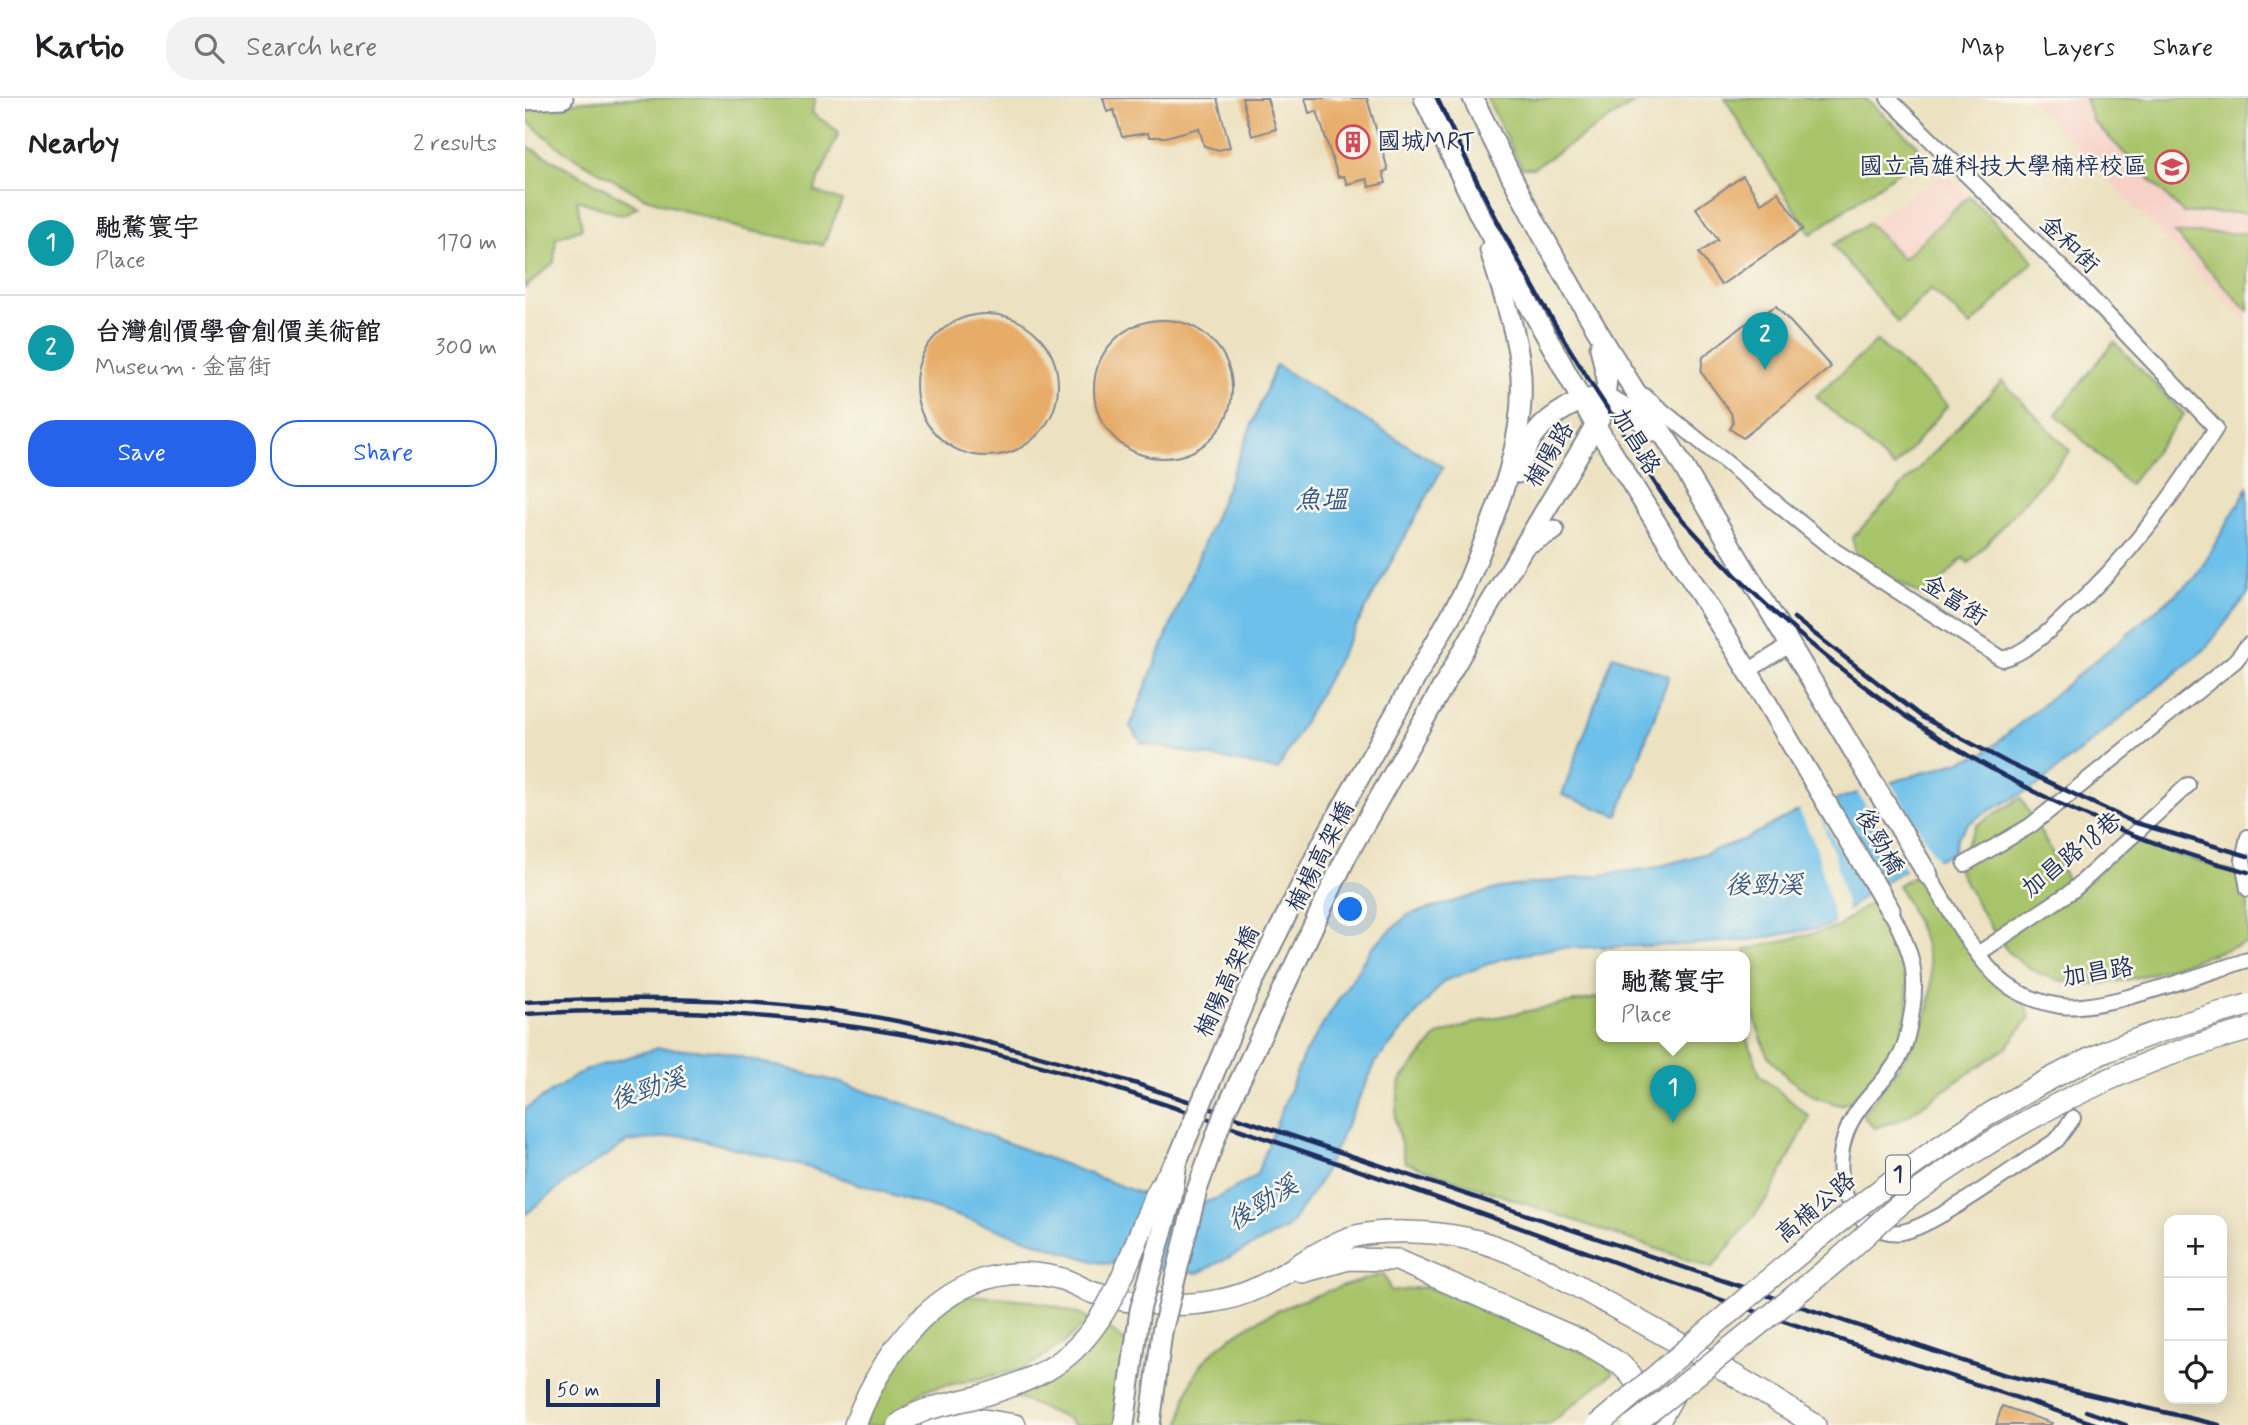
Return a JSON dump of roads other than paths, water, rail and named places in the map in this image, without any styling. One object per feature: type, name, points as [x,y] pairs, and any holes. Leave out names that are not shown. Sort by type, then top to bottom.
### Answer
[{"type":"main road","name":"高楠公路","points":[[1597,1425],[1906,1169],[2031,1090],[2106,1052],[2196,1020],[2248,1006]]},
{"type":"main road","name":"1","points":[[1633,1425],[1673,1396],[1859,1243],[1909,1197],[1975,1152],[2117,1073],[2201,1042],[2248,1030]]},
{"type":"main road","points":[[898,1425],[912,1415],[935,1406],[979,1397],[1022,1381],[1047,1370],[1069,1354],[1109,1304],[1155,1195],[1177,1161]]},
{"type":"main road","points":[[1278,1280],[1318,1253],[1347,1239],[1401,1233],[1465,1238],[1489,1245],[1554,1274],[1779,1401],[1815,1425]]},
{"type":"main road","points":[[855,1425],[883,1364],[906,1333],[940,1301],[975,1283],[1008,1275],[1040,1275],[1121,1298],[1191,1303],[1233,1297],[1278,1280],[1349,1259],[1389,1259],[1406,1262],[1582,1341],[1619,1363],[1639,1387],[1642,1425]]},
{"type":"main road","points":[[1657,1425],[1673,1396]]},
{"type":"main road","points":[[932,1425],[971,1418],[1015,1425]]},
{"type":"street","points":[[525,100],[562,98]]},
{"type":"street","name":"加昌路","points":[[1425,98],[1480,216],[1596,426],[1825,800]]},
{"type":"street","name":"加昌路","points":[[1473,98],[1494,143],[1629,384],[1671,446],[1788,646],[1868,774]]},
{"type":"street","name":"金和街","points":[[1888,98],[2076,282],[2215,428]]},
{"type":"street","points":[[1464,592],[1499,500],[1515,441],[1521,396],[1520,366],[1514,334],[1480,216]]},
{"type":"street","name":"楠陽路","points":[[1488,607],[1596,426],[1606,398],[1607,379],[1591,318]]},
{"type":"street","name":"金富街","points":[[1629,384],[1834,550],[2002,659],[2012,657],[2052,628],[2106,579],[2171,500],[2215,428]]},
{"type":"street","points":[[1464,592],[1500,524],[1524,455],[1536,433],[1557,414],[1583,402],[1606,398],[1632,414],[1671,446]]},
{"type":"street","points":[[1524,545],[1554,530]]},
{"type":"street","name":"楠陽高架橋","points":[[1124,1425],[1140,1310],[1172,1198],[1177,1161],[1249,990],[1313,863],[1464,592]]},
{"type":"street","name":"楠楊高架橋","points":[[1150,1425],[1162,1332],[1197,1190],[1224,1114],[1347,855],[1488,607]]},
{"type":"street","points":[[1965,864],[2030,825],[2235,661],[2248,645]]},
{"type":"street","points":[[1748,671],[1788,646]]},
{"type":"street","name":"後勁橋","points":[[1868,774],[1927,875]]},
{"type":"street","name":"加昌路18巷","points":[[1979,953],[2072,891],[2188,785]]},
{"type":"street","name":"後勁橋","points":[[1825,800],[1890,910]]},
{"type":"street","points":[[2248,837],[2243,860],[2248,889]]},
{"type":"street","name":"加昌路","points":[[1927,875],[1979,953],[2010,987],[2038,999],[2070,1006],[2135,994],[2248,960]]},
{"type":"street","points":[[1890,910],[1910,947],[1915,979],[1912,1011],[1902,1053],[1849,1125],[1842,1147],[1840,1170],[1843,1189],[1853,1211],[1874,1227],[1899,1233],[1933,1219],[2057,1140],[2073,1118]]},
{"type":"water","name":"魚塭","points":[[1276,365],[1443,467],[1278,770],[1142,743],[1130,726]]},
{"type":"water","name":"後勁溪","points":[[2248,487],[2248,594],[2205,649],[2037,786],[1967,825],[1957,838],[1953,854],[1904,870],[1870,891],[1829,926],[1751,940],[1682,945],[1555,948],[1501,959],[1444,981],[1376,1062],[1320,1181],[1288,1228],[1198,1273],[1096,1262],[814,1169],[683,1135],[627,1142],[566,1182],[525,1215],[525,1109],[585,1070],[658,1048],[717,1051],[835,1081],[914,1107],[1181,1209],[1215,1199],[1256,1176],[1303,1056],[1372,947],[1408,915],[1500,888],[1653,868],[1707,853],[1745,839],[1796,812],[1983,754],[2196,577]]},
{"type":"water","points":[[1613,655],[1669,676],[1618,816],[1562,795]]},
{"type":"railway","points":[[1437,98],[1524,271],[1598,395],[1673,509],[1741,580],[1803,638],[1869,690],[1938,737],[2011,779],[2086,816],[2165,847],[2248,872]]},
{"type":"railway","points":[[1794,618],[1922,717],[2010,764],[2133,822],[2248,856]]},
{"type":"railway","points":[[525,1002],[666,999],[763,1003],[857,1014],[990,1043],[1134,1083],[2002,1374],[2219,1425]]},
{"type":"railway","points":[[525,1014],[664,1011],[803,1020],[934,1040],[1015,1059],[1263,1137],[1681,1286],[2098,1425]]},
{"type":"railway","points":[[2086,1411],[2126,1425]]},
{"type":"place","name":"國城MRT","points":[[1353,142]]},
{"type":"place","name":"國立高雄科技大學楠梓校區","points":[[2172,167]]},
{"type":"place","name":"台灣創價學會創價美術館","points":[[1765,370]]},
{"type":"place","name":"馳騖寰宇","points":[[1673,1123]]}]
